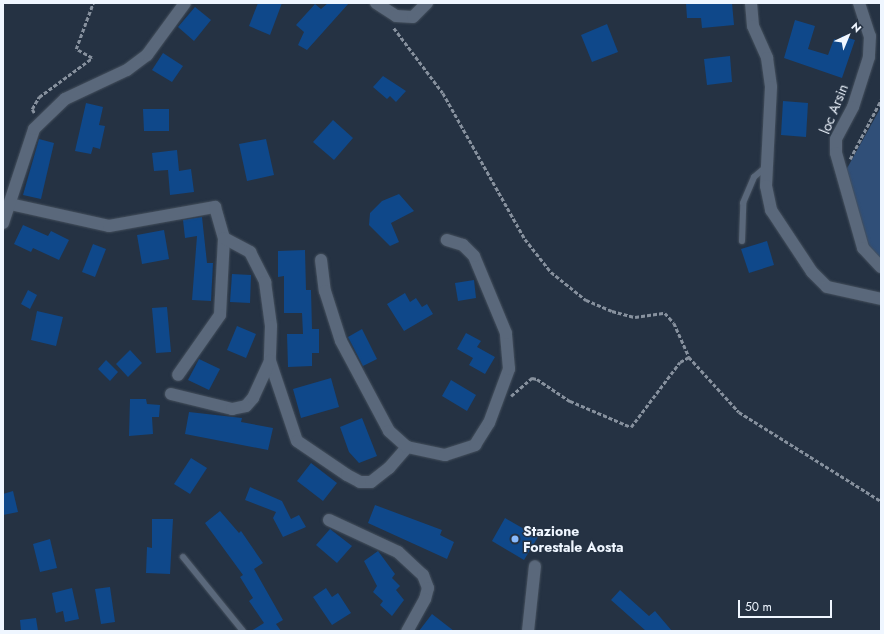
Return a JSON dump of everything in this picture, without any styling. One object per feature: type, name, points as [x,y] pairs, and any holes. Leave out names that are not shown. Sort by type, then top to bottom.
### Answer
[{"type":"street","points":[[3,223],[7,201],[30,139],[42,120],[65,99],[127,70],[147,55],[185,3]]},
{"type":"street","points":[[380,6],[396,16],[413,17],[427,3]]},
{"type":"street","points":[[751,3],[753,26],[767,58],[771,87],[766,186],[771,210],[812,272],[835,291],[881,299]]},
{"type":"street","name":"loc Arsin","points":[[859,3],[870,36],[869,56],[853,107],[836,138],[842,173],[863,248],[881,267]]},
{"type":"street","points":[[7,201],[109,226],[215,207],[224,238],[220,314],[178,375]]},
{"type":"street","points":[[224,238],[250,252],[265,282],[271,326],[270,361],[297,441],[347,475],[360,482],[371,482],[389,468],[407,447]]},
{"type":"street","points":[[321,260],[325,291],[341,341],[389,431],[407,447],[445,456],[475,445],[499,398],[509,369],[506,333],[474,256],[463,245],[447,240]]},
{"type":"street","points":[[171,394],[232,409],[246,406],[253,398],[270,361]]},
{"type":"street","points":[[329,520],[398,552],[424,575],[428,588],[425,599],[407,631]]},
{"type":"street","points":[[528,631],[535,566]]},
{"type":"lane","points":[[742,241],[743,202],[754,177],[768,165]]},
{"type":"lane","points":[[183,557],[243,631]]},
{"type":"path","points":[[42,120],[32,109],[39,97],[92,58],[76,49],[93,3]]},
{"type":"path","points":[[380,6],[393,26],[443,93],[525,239],[551,272],[586,300],[612,311],[635,317],[665,313],[674,323],[689,357],[739,412],[881,501]]},
{"type":"path","points":[[842,173],[881,100]]},
{"type":"path","points":[[499,398],[514,395],[532,378],[537,379],[570,401],[631,427],[680,362],[689,357]]},
{"type":"shaded area","points":[[881,107],[881,262],[867,246],[845,172]]},
{"type":"building","points":[[258,3],[282,3],[270,35],[249,26]]},
{"type":"building","points":[[328,3],[349,3],[307,50],[298,45],[304,32],[296,25],[315,4],[321,9]]},
{"type":"building","points":[[686,3],[732,3],[734,25],[702,28],[701,18],[687,18]]},
{"type":"building","points":[[195,7],[211,20],[194,41],[178,27]]},
{"type":"building","points":[[795,20],[815,26],[808,49],[828,55],[834,39],[840,41],[842,36],[855,40],[842,78],[784,58]]},
{"type":"building","points":[[607,24],[618,52],[592,62],[581,35]]},
{"type":"building","points":[[163,53],[183,66],[172,82],[152,70]]},
{"type":"building","points":[[730,56],[732,82],[707,85],[704,59]]},
{"type":"building","points":[[383,76],[406,91],[396,102],[390,96],[387,99],[373,87]]},
{"type":"building","points":[[783,101],[808,103],[806,137],[781,135]]},
{"type":"building","points":[[86,103],[103,107],[99,125],[105,126],[100,149],[93,147],[91,154],[75,151]]},
{"type":"building","points":[[143,109],[169,109],[169,131],[144,131]]},
{"type":"building","points":[[333,120],[353,138],[334,160],[313,142]]},
{"type":"building","points":[[39,139],[54,143],[41,199],[23,195]]},
{"type":"building","points":[[266,139],[274,175],[247,181],[239,144]]},
{"type":"building","points":[[177,150],[179,171],[191,169],[194,192],[170,195],[168,170],[154,171],[152,153]]},
{"type":"building","points":[[399,194],[414,211],[391,223],[399,242],[390,246],[369,225],[370,213],[382,201]]},
{"type":"building","points":[[202,217],[207,263],[213,263],[211,301],[192,300],[197,236],[185,238],[183,220]]},
{"type":"building","points":[[23,225],[48,236],[51,231],[69,240],[59,260],[33,248],[31,252],[14,244]]},
{"type":"building","points":[[164,230],[169,259],[142,264],[137,235]]},
{"type":"building","points":[[767,241],[774,265],[749,273],[741,249]]},
{"type":"building","points":[[93,244],[106,249],[95,277],[82,272]]},
{"type":"building","points":[[305,250],[306,290],[311,290],[312,329],[319,329],[319,353],[312,353],[312,366],[288,367],[287,334],[303,334],[302,313],[284,313],[284,276],[278,277],[278,251]]},
{"type":"building","points":[[232,274],[251,275],[250,303],[230,302]]},
{"type":"building","points":[[474,280],[476,298],[458,301],[455,283]]},
{"type":"building","points":[[28,290],[37,295],[30,309],[21,304]]},
{"type":"building","points":[[405,293],[410,302],[416,298],[422,307],[427,304],[433,314],[404,331],[387,304]]},
{"type":"building","points":[[167,307],[171,352],[156,353],[152,308]]},
{"type":"building","points":[[37,311],[63,317],[56,346],[31,340]]},
{"type":"building","points":[[237,326],[256,334],[246,358],[227,350]]},
{"type":"building","points":[[362,329],[377,359],[363,366],[348,337]]},
{"type":"building","points":[[466,333],[481,341],[477,347],[495,357],[485,374],[469,365],[473,358],[457,349]]},
{"type":"building","points":[[130,350],[142,363],[128,377],[116,364]]},
{"type":"building","points":[[199,359],[220,369],[209,390],[188,380]]},
{"type":"building","points":[[106,360],[118,372],[110,381],[98,369]]},
{"type":"building","points":[[331,378],[339,407],[301,418],[293,389]]},
{"type":"building","points":[[451,380],[476,395],[467,411],[442,396]]},
{"type":"building","points":[[130,399],[146,399],[147,404],[160,405],[159,417],[152,417],[153,434],[129,436]]},
{"type":"building","points":[[189,412],[242,418],[241,422],[273,428],[268,450],[185,434]]},
{"type":"building","points":[[362,418],[377,456],[359,463],[349,452],[340,427]]},
{"type":"building","points":[[191,458],[207,468],[190,494],[174,484]]},
{"type":"building","points":[[311,463],[337,483],[323,501],[297,481]]},
{"type":"building","points":[[250,487],[282,501],[291,519],[299,515],[306,527],[283,537],[273,518],[276,512],[245,500]]},
{"type":"building","points":[[13,491],[18,512],[3,515],[3,494]]},
{"type":"building","points":[[375,505],[442,530],[440,535],[454,542],[447,559],[368,523]]},
{"type":"building","points":[[220,511],[239,533],[241,531],[263,563],[254,569],[283,620],[276,624],[281,631],[251,631],[264,623],[249,601],[253,598],[240,577],[243,575],[205,523]]},
{"type":"building","name":"Stazione Forestale Aosta","points":[[505,518],[538,537],[524,560],[492,541]]},
{"type":"building","points":[[152,519],[173,519],[170,574],[146,573],[147,547],[152,548]]},
{"type":"building","points":[[330,529],[352,546],[337,563],[316,545]]},
{"type":"building","points":[[50,539],[57,568],[40,572],[33,544]]},
{"type":"building","points":[[378,551],[395,574],[392,578],[400,586],[396,590],[404,600],[392,616],[380,605],[383,601],[373,592],[377,586],[364,561]]},
{"type":"building","points":[[110,587],[115,622],[101,624],[95,589]]},
{"type":"building","points":[[72,588],[79,619],[65,622],[63,611],[56,613],[52,593]]},
{"type":"building","points":[[326,588],[332,597],[338,593],[351,613],[332,625],[313,597]]},
{"type":"building","points":[[620,590],[649,616],[655,611],[672,631],[646,631],[611,600]]},
{"type":"building","points":[[432,614],[454,631],[419,631]]},
{"type":"building","points":[[36,618],[38,631],[21,631],[20,620]]},
{"type":"place","name":"Stazione Forestale Aosta","points":[[515,539]]}]
